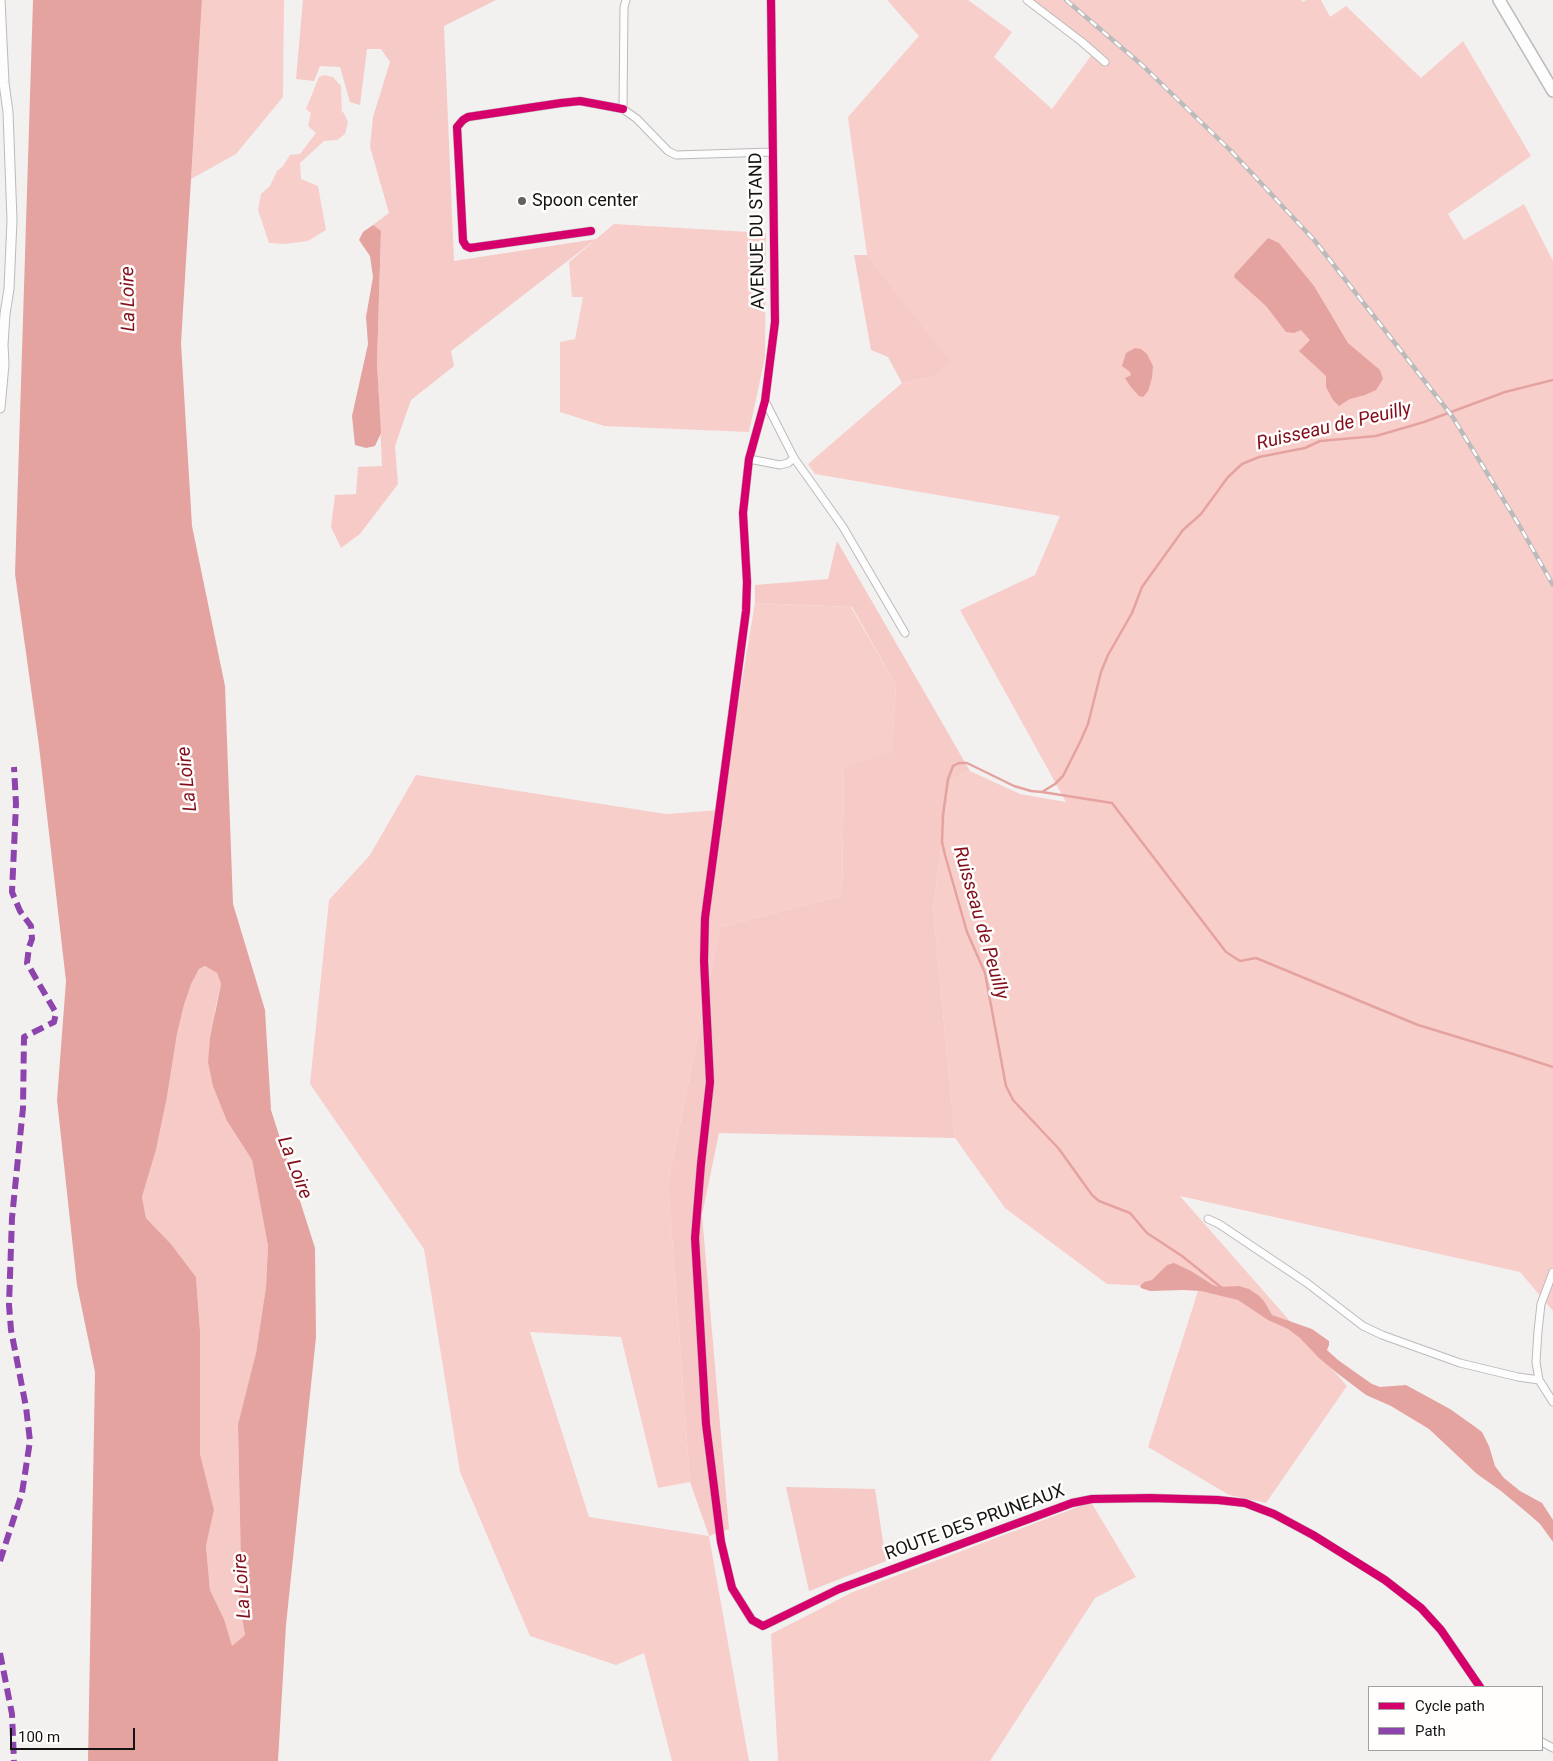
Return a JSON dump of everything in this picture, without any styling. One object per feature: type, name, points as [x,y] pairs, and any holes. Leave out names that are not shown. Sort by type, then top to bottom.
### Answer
[{"type":"main road","points":[[1499,0],[1553,91]]},
{"type":"street","points":[[0,0],[4,83],[8,112],[12,220],[9,289],[4,314],[4,364],[0,408]]},
{"type":"street","points":[[623,109],[624,7],[626,0]]},
{"type":"street","points":[[765,0],[771,0]]},
{"type":"street","name":"AVENUE DU STAND","points":[[752,1620],[732,1588],[721,1542],[706,1424],[695,1238],[710,1082],[704,961],[705,918],[746,611],[747,582],[742,512],[749,459],[765,401],[775,322],[771,0]]},
{"type":"street","points":[[1026,0],[1082,42],[1105,62]]},
{"type":"street","points":[[591,231],[470,248],[466,246],[463,241],[457,127],[468,117],[580,101],[623,109],[636,119],[668,151],[676,155],[772,152]]},
{"type":"street","points":[[765,401],[794,458],[844,526],[905,633]]},
{"type":"street","points":[[749,459],[780,465],[788,463],[794,458]]},
{"type":"street","points":[[1208,1219],[1307,1283],[1363,1326],[1382,1335],[1460,1363],[1539,1380]]},
{"type":"street","points":[[1553,1272],[1541,1304],[1536,1362],[1539,1380],[1553,1402]]},
{"type":"street","name":"ROUTE DES PRUNEAUX","points":[[752,1620],[763,1626],[840,1589],[1072,1504],[1092,1499],[1218,1500],[1245,1503],[1274,1514],[1313,1535],[1385,1580],[1421,1608],[1441,1630],[1479,1686]]},
{"type":"shaded area","points":[[202,0],[284,0],[283,97],[236,154],[191,179]]},
{"type":"shaded area","points":[[303,0],[496,0],[444,26],[454,261],[596,239],[451,351],[454,366],[411,400],[395,446],[398,484],[360,534],[341,548],[331,527],[335,495],[356,494],[358,467],[382,466],[377,364],[381,232],[373,225],[389,213],[370,147],[373,117],[390,62],[381,49],[367,49],[360,105],[350,102],[340,67],[320,66],[314,81],[296,79]]},
{"type":"shaded area","points":[[889,0],[968,0],[1012,32],[994,57],[1052,109],[1096,49],[1034,0],[1301,0],[1303,2],[1306,0],[1321,0],[1330,17],[1346,6],[1421,78],[1463,41],[1531,156],[1448,214],[1464,240],[1524,204],[1553,261],[1553,1311],[1520,1272],[1180,1196],[1347,1386],[1266,1503],[1229,1495],[1148,1447],[1199,1288],[1107,1284],[1005,1208],[955,1138],[933,907],[951,779],[970,771],[1020,794],[1066,802],[960,610],[1035,575],[1060,516],[815,474],[808,464],[902,383],[933,377],[949,362],[867,255],[848,117],[919,36]]},
{"type":"shaded area","points":[[324,75],[333,77],[341,86],[342,114],[343,111],[348,122],[345,134],[337,140],[324,141],[300,163],[301,179],[318,186],[326,230],[308,241],[284,244],[269,243],[258,210],[261,194],[270,186],[277,171],[283,166],[290,155],[300,154],[316,133],[308,126],[311,113],[306,109],[319,77]]},
{"type":"shaded area","points":[[614,224],[766,233],[765,357],[749,432],[604,426],[560,412],[560,342],[575,339],[583,297],[572,297],[569,262]]},
{"type":"shaded area","points":[[854,255],[867,255],[950,362],[933,377],[902,383],[888,357],[871,350]]},
{"type":"shaded area","points":[[837,541],[970,771],[951,779],[933,907],[955,1138],[719,1133],[702,1215],[729,1529],[709,1536],[690,1482],[668,1183],[720,927],[842,896],[844,766],[892,753],[896,685],[852,607],[755,603],[755,585],[828,579]]},
{"type":"shaded area","points":[[755,603],[851,607],[896,685],[892,754],[844,766],[842,896],[720,927],[668,1183],[690,1482],[658,1488],[621,1337],[530,1332],[589,1517],[709,1536],[749,1761],[672,1761],[644,1653],[616,1665],[530,1636],[460,1472],[424,1249],[310,1084],[329,900],[370,855],[416,775],[666,814],[720,810]]},
{"type":"shaded area","points":[[205,966],[217,973],[221,984],[215,1010],[227,1121],[252,1160],[268,1246],[266,1287],[256,1354],[238,1424],[241,1568],[239,1601],[245,1635],[232,1647],[224,1619],[210,1590],[206,1546],[214,1510],[200,1454],[200,1331],[196,1277],[171,1244],[146,1218],[142,1197],[156,1150],[184,1005],[190,984],[199,969]]},
{"type":"shaded area","points":[[786,1487],[875,1489],[886,1561],[809,1591]]},
{"type":"shaded area","points":[[1091,1502],[1136,1577],[1095,1598],[990,1761],[778,1761],[771,1634],[853,1592]]},
{"type":"water","name":"La Loire","points":[[33,0],[202,0],[181,343],[192,526],[225,686],[233,904],[265,1010],[271,1110],[315,1248],[316,1337],[286,1625],[278,1761],[88,1761],[95,1372],[77,1285],[57,1100],[66,981],[39,746],[15,574]],"holes":[[[205,966],[217,973],[221,984],[210,1038],[208,1062],[213,1086],[227,1121],[252,1160],[268,1246],[266,1287],[256,1353],[238,1424],[241,1568],[239,1601],[245,1635],[232,1646],[224,1619],[210,1590],[206,1546],[214,1510],[200,1454],[200,1331],[196,1277],[171,1244],[146,1218],[142,1197],[156,1150],[177,1034],[191,984],[199,969]]]},
{"type":"water","points":[[373,225],[381,231],[377,364],[381,433],[375,446],[366,448],[355,445],[352,416],[368,344],[366,317],[373,277],[370,256],[359,240],[363,232]]},
{"type":"water","points":[[1268,238],[1279,243],[1314,286],[1348,343],[1380,370],[1383,379],[1376,390],[1350,399],[1339,406],[1333,400],[1326,387],[1326,376],[1299,351],[1310,340],[1301,330],[1294,333],[1286,332],[1266,306],[1234,277]]},
{"type":"water","points":[[1135,348],[1141,349],[1147,354],[1153,366],[1148,391],[1143,397],[1139,396],[1130,386],[1125,378],[1131,375],[1130,372],[1122,366],[1126,353]]},
{"type":"water","points":[[1174,1263],[1213,1285],[1219,1287],[1239,1286],[1249,1289],[1264,1301],[1272,1315],[1312,1329],[1329,1341],[1327,1350],[1372,1384],[1380,1387],[1406,1385],[1450,1409],[1474,1426],[1482,1432],[1489,1446],[1495,1466],[1504,1478],[1520,1491],[1542,1503],[1553,1520],[1553,1542],[1540,1524],[1501,1491],[1477,1474],[1429,1429],[1391,1406],[1366,1395],[1319,1358],[1300,1338],[1288,1329],[1268,1320],[1238,1300],[1201,1291],[1150,1291],[1141,1288],[1140,1286],[1144,1282],[1152,1280],[1167,1265]]},
{"type":"waterway","name":"Ruisseau de Peuilly","points":[[1222,1288],[1182,1256],[1147,1233],[1130,1213],[1099,1201],[1092,1195],[1059,1149],[1013,1100],[1006,1086],[985,973],[967,932],[942,842],[943,815],[948,779],[953,766],[959,763],[967,763],[1014,786],[1031,791],[1042,792],[1055,784],[1063,776],[1088,724],[1101,672],[1108,655],[1132,613],[1142,587],[1183,530],[1201,514],[1228,477],[1242,464],[1259,457],[1305,448],[1320,441],[1376,436],[1424,422],[1505,392],[1553,380]]},
{"type":"waterway","points":[[1042,792],[1112,803],[1226,952],[1240,961],[1256,958],[1418,1025],[1553,1067]]},
{"type":"railway","points":[[1066,0],[1142,65],[1231,151],[1315,241],[1452,416],[1519,525],[1553,585]]},
{"type":"marked path","points":[[0,1561],[22,1493],[30,1441],[26,1407],[11,1330],[9,1305],[12,1218],[23,1108],[24,1037],[54,1022],[56,1013],[27,963],[32,939],[31,926],[20,911],[12,892],[16,804],[14,767]]},
{"type":"marked path","points":[[0,1653],[12,1714],[14,1761]]},
{"type":"cycle path","points":[[771,0],[775,322],[765,401],[749,459],[743,513],[747,582],[746,611],[705,918],[704,961],[710,1082],[695,1238],[706,1424],[721,1542],[732,1588],[752,1620],[763,1626],[839,1589],[1072,1503],[1092,1499],[1150,1498],[1218,1500],[1245,1503],[1274,1514],[1313,1535],[1385,1580],[1421,1608],[1441,1630],[1479,1686]]},
{"type":"cycle path","points":[[591,231],[470,248],[466,246],[463,241],[457,127],[468,117],[561,103],[580,101],[623,109]]},
{"type":"place","name":"Spoon center","points":[[522,201]]}]
